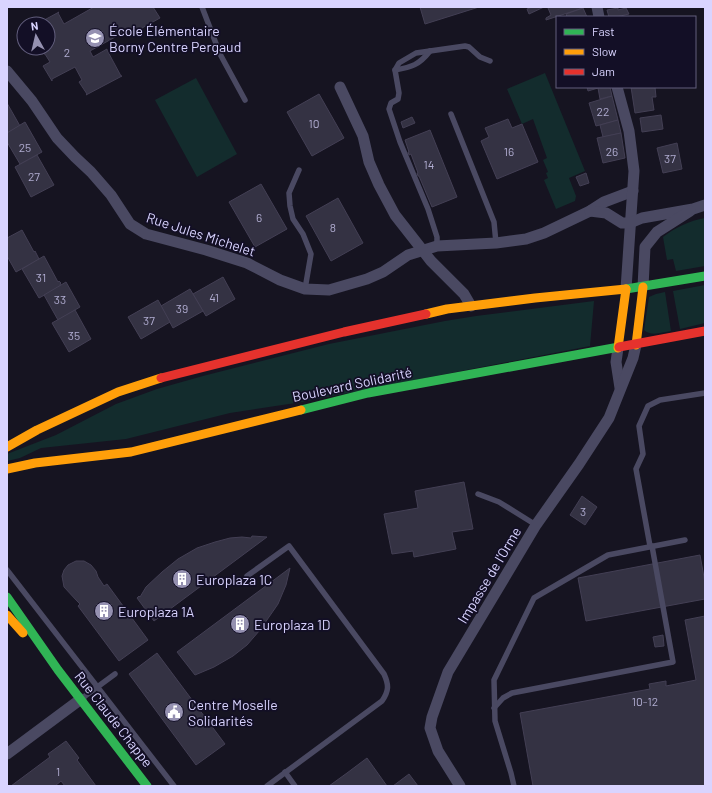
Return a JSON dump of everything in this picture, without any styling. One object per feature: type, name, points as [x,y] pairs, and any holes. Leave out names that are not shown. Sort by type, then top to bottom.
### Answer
[{"type":"main road","points":[[7,447],[37,430],[118,392],[154,380],[344,332],[446,309],[562,295],[642,288],[705,276]]},
{"type":"main road","points":[[636,344],[642,288]]},
{"type":"main road","points":[[618,348],[626,289]]},
{"type":"main road","name":"Boulevard Solidarité","points":[[7,469],[35,463],[131,452],[368,393],[705,331]]},
{"type":"main road","points":[[7,438],[37,430]]},
{"type":"main road","name":"Rue Claude Chappe","points":[[7,597],[58,670],[147,786]]},
{"type":"main road","name":"Rue Claude Chappe","points":[[7,615],[58,670]]},
{"type":"street","name":"Rue Jules Michelet","points":[[7,71],[32,101],[57,138],[91,172],[110,195],[130,224],[146,234],[248,263],[280,280],[305,289],[329,290],[367,279],[383,272],[408,255],[437,246],[496,243],[526,239],[544,233],[590,211],[604,202],[633,191]]},
{"type":"street","points":[[340,87],[363,136],[369,162],[379,186],[395,214],[431,261],[464,294],[471,306]]},
{"type":"street","points":[[618,88],[628,131],[634,171],[627,256],[626,289]]},
{"type":"street","points":[[590,211],[606,213],[622,223],[630,223],[648,216],[693,209],[705,205]]},
{"type":"street","points":[[642,288],[645,247],[657,232],[693,209]]},
{"type":"street","name":"Impasse de l'Orme","points":[[460,786],[438,750],[430,728],[432,717],[448,672],[536,525],[609,418],[636,344]]},
{"type":"street","name":"Impasse de l'Orme","points":[[618,348],[616,362],[620,388]]},
{"type":"street","points":[[7,754],[81,699]]},
{"type":"lane","points":[[202,7],[220,54],[245,100]]},
{"type":"lane","points":[[437,246],[437,237],[428,209],[400,142],[389,109],[390,103],[398,99],[399,92],[395,70],[398,63],[416,53],[465,46],[469,47],[480,57],[490,61]]},
{"type":"lane","points":[[395,70],[417,64],[423,60],[430,51]]},
{"type":"lane","points":[[451,114],[494,222],[496,243]]},
{"type":"lane","points":[[299,170],[289,193],[293,218],[303,234],[311,254],[305,289]]},
{"type":"lane","points":[[494,708],[503,698],[512,693],[673,662],[636,469],[643,454],[639,426],[648,406],[660,400],[705,393]]},
{"type":"lane","points":[[478,494],[500,502],[536,525]]},
{"type":"lane","points":[[514,786],[495,721],[494,680],[534,598],[608,555],[685,540]]},
{"type":"lane","points":[[247,576],[289,546],[384,674],[389,687],[387,694],[382,701],[267,786]]},
{"type":"lane","points":[[7,570],[174,786]]},
{"type":"lane","points":[[81,699],[115,674]]},
{"type":"lane","points":[[285,772],[295,786]]},
{"type":"green space","points":[[545,73],[585,171],[569,178],[576,196],[575,201],[556,209],[544,180],[548,178],[546,173],[548,172],[543,160],[547,158],[533,119],[522,124],[507,89]]},
{"type":"green space","points":[[196,78],[237,154],[197,177],[155,100]]},
{"type":"green space","points":[[705,218],[705,266],[676,271],[673,259],[667,260],[663,237],[683,225]]},
{"type":"green space","points":[[705,285],[705,323],[680,329],[673,291]]},
{"type":"green space","points":[[665,292],[671,331],[657,334],[647,332],[644,330],[649,297]]},
{"type":"green space","points":[[594,301],[590,346],[302,402],[230,413],[126,439],[41,448],[20,458],[7,461],[7,454],[56,435],[116,404],[157,389],[203,376],[329,344],[445,321]]},
{"type":"building","points":[[94,7],[153,7],[160,18],[129,35],[130,37],[126,31],[90,51],[93,57],[107,49],[122,76],[86,95],[87,94],[79,82],[82,80],[75,67],[52,79],[52,81],[43,66],[50,62],[46,56],[56,56],[56,16],[52,16],[59,12],[58,13],[64,24]]},
{"type":"building","points":[[420,7],[479,7],[425,24]]},
{"type":"building","points":[[532,7],[544,7],[529,14],[527,9]]},
{"type":"building","points":[[583,7],[546,20],[546,18],[551,15],[548,8]]},
{"type":"building","points":[[583,8],[587,16],[567,16],[566,14]]},
{"type":"building","points":[[626,8],[629,14],[609,16],[607,10]]},
{"type":"building","points":[[587,88],[598,88],[588,91]]},
{"type":"building","points":[[598,88],[610,88],[612,96],[600,99]]},
{"type":"building","points":[[631,88],[655,88],[656,97],[652,97],[654,110],[635,113]]},
{"type":"building","points":[[319,94],[344,138],[312,156],[287,112]]},
{"type":"building","points":[[612,96],[618,120],[596,126],[589,103]]},
{"type":"building","points":[[7,103],[20,126],[7,133]]},
{"type":"building","points":[[661,115],[663,129],[642,132],[640,118]]},
{"type":"building","points":[[412,117],[415,123],[403,128],[401,122]]},
{"type":"building","points":[[508,119],[512,128],[522,124],[538,162],[497,179],[481,141],[489,137],[485,128]]},
{"type":"building","points":[[618,120],[621,133],[603,137],[600,125]]},
{"type":"building","points":[[25,122],[42,152],[20,164],[7,142],[7,133]]},
{"type":"building","points":[[430,130],[457,197],[432,207],[418,176],[411,154],[409,155],[405,140]]},
{"type":"building","points":[[621,133],[625,158],[603,163],[597,138]]},
{"type":"building","points":[[677,143],[682,169],[663,173],[657,148]]},
{"type":"building","points":[[37,155],[54,185],[31,197],[15,167]]},
{"type":"building","points":[[586,173],[589,183],[580,186],[576,177]]},
{"type":"building","points":[[261,184],[287,229],[255,247],[229,202]]},
{"type":"building","points":[[338,198],[363,243],[331,261],[306,216]]},
{"type":"building","points":[[22,230],[39,259],[16,272],[7,256],[7,238]]},
{"type":"building","points":[[44,256],[58,282],[59,281],[61,283],[61,286],[39,298],[22,269]]},
{"type":"building","points":[[223,277],[235,299],[206,316],[193,294]]},
{"type":"building","points":[[66,282],[80,307],[58,320],[44,295]]},
{"type":"building","points":[[190,289],[203,311],[173,328],[161,306]]},
{"type":"building","points":[[158,300],[170,322],[141,339],[128,317]]},
{"type":"building","points":[[75,310],[91,339],[69,352],[52,323]]},
{"type":"building","points":[[464,482],[473,529],[452,532],[456,549],[414,557],[413,551],[392,554],[384,514],[418,508],[415,491]]},
{"type":"building","points":[[582,496],[597,507],[585,525],[570,515]]},
{"type":"building","name":"Europlaza 1C","points":[[252,536],[267,537],[154,621],[137,598],[139,596],[140,597],[146,587],[162,572],[178,559],[197,548],[230,538],[251,538]]},
{"type":"building","points":[[700,555],[705,583],[705,599],[586,621],[578,578]]},
{"type":"building","name":"Europlaza 1A","points":[[76,561],[84,561],[91,565],[104,586],[107,584],[148,640],[119,661],[78,606],[80,604],[64,587],[62,576],[64,570],[68,565]]},
{"type":"building","name":"Europlaza 1D","points":[[290,568],[286,585],[278,604],[260,630],[247,645],[233,656],[214,667],[195,675],[177,652]]},
{"type":"building","points":[[705,616],[705,786],[533,786],[520,713],[650,689],[649,684],[666,681],[666,686],[696,680],[685,620]]},
{"type":"building","points":[[663,635],[664,646],[655,647],[653,637]]},
{"type":"building","points":[[157,653],[225,744],[196,765],[129,674]]},
{"type":"building","points":[[66,741],[79,758],[77,760],[96,786],[65,786],[61,781],[55,786],[11,786],[50,757],[48,754]]},
{"type":"building","points":[[367,758],[387,786],[329,786],[347,773]]},
{"type":"building","points":[[409,774],[418,786],[393,786]]},
{"type":"traffic: fast","points":[[626,289],[705,276]]},
{"type":"traffic: fast","points":[[301,410],[368,393],[619,347]]},
{"type":"traffic: fast","points":[[7,597],[58,670],[147,786]]},
{"type":"traffic: slow","points":[[636,345],[643,287]]},
{"type":"traffic: slow","points":[[618,348],[626,289]]},
{"type":"traffic: slow","points":[[426,314],[447,309],[626,289]]},
{"type":"traffic: slow","points":[[7,447],[37,430],[118,392],[161,378]]},
{"type":"traffic: slow","points":[[7,469],[35,463],[131,452],[301,410]]},
{"type":"traffic: slow","points":[[7,615],[23,633]]},
{"type":"traffic: jam","points":[[161,378],[344,332],[426,314]]},
{"type":"traffic: jam","points":[[619,347],[705,331]]},
{"type":"place","name":"École Élémentaire Borny Centre Pergaud","points":[[95,38]]},
{"type":"place","name":"Europlaza 1C","points":[[182,579]]},
{"type":"place","name":"Europlaza 1A","points":[[104,611]]},
{"type":"place","name":"Europlaza 1D","points":[[240,624]]},
{"type":"place","name":"Centre Moselle Solidarités","points":[[174,712]]}]
